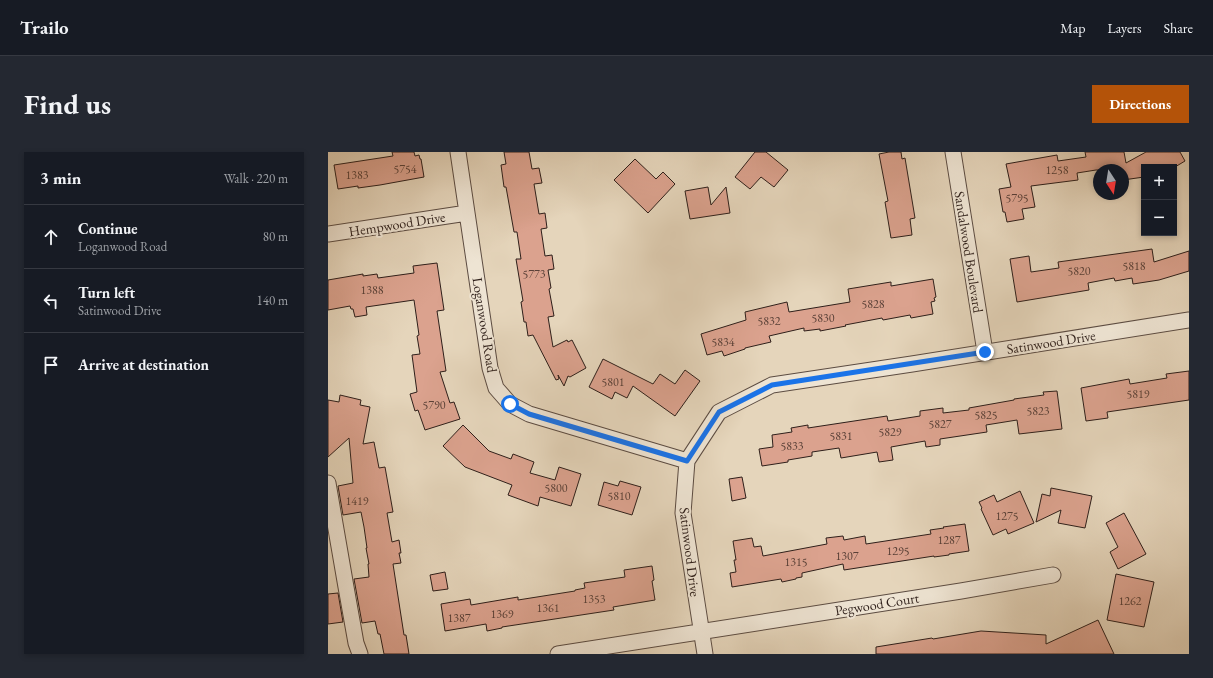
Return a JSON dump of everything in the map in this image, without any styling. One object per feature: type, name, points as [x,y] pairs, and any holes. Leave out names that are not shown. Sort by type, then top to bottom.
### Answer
[{"type":"street","name":"Loganwood Road","points":[[458,152],[490,368],[496,388],[510,404],[529,414],[687,461]]},
{"type":"street","name":"Sandalwood Boulevard","points":[[953,152],[985,352]]},
{"type":"street","name":"Hempwood Drive","points":[[328,234],[467,213]]},
{"type":"street","name":"Satinwood Drive","points":[[705,654],[683,513],[687,461],[719,412],[772,385],[1189,320]]},
{"type":"street","points":[[328,483],[356,642],[360,654]]},
{"type":"street","name":"Pegwood Court","points":[[558,654],[1053,575]]},
{"type":"building","points":[[392,152],[414,152],[415,156],[419,155],[424,177],[380,185],[338,189],[334,165],[393,156]]},
{"type":"building","points":[[504,152],[529,152],[532,169],[539,168],[542,183],[534,184],[539,214],[545,213],[547,228],[541,229],[545,256],[552,255],[554,269],[548,270],[551,288],[549,289],[554,316],[548,317],[553,347],[567,340],[568,342],[572,340],[586,368],[570,377],[568,376],[564,386],[558,375],[559,379],[556,380],[533,335],[528,336],[526,322],[524,322],[521,302],[523,301],[516,259],[521,259],[517,232],[514,232],[506,187],[504,187],[501,165],[506,164]]},
{"type":"building","points":[[755,152],[766,152],[788,170],[774,187],[761,177],[750,189],[735,177]]},
{"type":"building","points":[[901,152],[902,159],[905,158],[915,218],[910,219],[912,235],[891,238],[885,202],[888,201],[879,154]]},
{"type":"building","points":[[1085,152],[1124,152],[1126,163],[1146,152],[1180,152],[1185,161],[1177,166],[1177,164],[1141,164],[1141,177],[1129,179],[1129,164],[1093,164],[1093,170],[1077,173],[1078,180],[1031,186],[1035,207],[1022,209],[1024,219],[1007,222],[1005,212],[1003,212],[999,189],[1011,187],[1006,164],[1057,155],[1058,161],[1086,157]]},
{"type":"building","points":[[635,159],[656,179],[663,172],[675,184],[648,213],[614,180]]},
{"type":"building","points":[[708,187],[711,205],[726,187],[730,213],[690,219],[685,191]]},
{"type":"building","points":[[1152,249],[1154,262],[1189,251],[1189,271],[1159,280],[1133,284],[1132,278],[1115,281],[1114,278],[1088,283],[1089,290],[1017,302],[1010,259],[1029,256],[1031,272],[1059,268],[1058,262]]},
{"type":"building","points":[[437,263],[444,310],[437,311],[446,371],[440,372],[450,403],[454,402],[460,419],[425,430],[418,410],[415,411],[410,394],[417,392],[412,355],[420,354],[414,300],[366,307],[367,315],[355,317],[353,309],[351,309],[350,306],[328,310],[328,280],[363,274],[363,276],[377,274],[378,278],[414,273],[413,266]]},
{"type":"building","points":[[933,279],[936,297],[934,298],[935,301],[931,302],[933,314],[911,318],[910,315],[883,320],[882,318],[820,331],[820,329],[804,331],[804,328],[769,336],[771,342],[745,348],[724,356],[722,351],[707,355],[701,334],[746,320],[745,312],[787,302],[789,312],[850,302],[848,289],[891,282],[891,286]]},
{"type":"building","points":[[603,359],[653,384],[660,374],[675,384],[685,370],[700,381],[675,416],[633,386],[627,398],[615,392],[612,399],[589,387]]},
{"type":"building","points":[[1189,371],[1189,400],[1107,412],[1108,418],[1086,421],[1081,388],[1129,379],[1130,384],[1167,378],[1166,374]]},
{"type":"building","points":[[1057,391],[1062,429],[1019,434],[1017,420],[986,425],[987,432],[940,439],[940,445],[926,447],[925,441],[891,447],[893,460],[879,462],[877,452],[841,458],[839,448],[812,452],[812,456],[762,466],[759,449],[773,447],[772,435],[792,432],[791,428],[808,425],[808,428],[887,416],[888,421],[920,416],[920,411],[943,408],[943,413],[969,410],[969,408],[1014,399],[1044,395],[1043,392]]},
{"type":"building","points":[[340,395],[361,400],[360,405],[370,407],[363,444],[374,442],[379,468],[385,467],[393,512],[387,513],[392,542],[399,540],[401,553],[399,553],[401,563],[393,564],[404,635],[406,635],[409,654],[384,654],[380,634],[378,634],[375,621],[362,623],[354,579],[369,577],[369,564],[364,527],[361,512],[343,515],[338,486],[353,483],[349,438],[328,457],[328,400],[339,402]]},
{"type":"building","points":[[463,425],[489,451],[511,459],[513,454],[534,462],[530,473],[555,480],[559,467],[581,474],[571,506],[540,497],[538,506],[508,495],[512,485],[465,467],[443,446]]},
{"type":"building","points":[[742,477],[746,498],[732,501],[729,479]]},
{"type":"building","points":[[620,481],[641,487],[632,515],[598,505],[604,482],[618,486]]},
{"type":"building","points":[[1051,488],[1092,496],[1085,528],[1058,523],[1061,510],[1036,522],[1042,494],[1050,496]]},
{"type":"building","points":[[1020,491],[1034,523],[1008,534],[1006,529],[993,535],[979,502],[994,495],[997,502]]},
{"type":"building","points":[[1124,513],[1146,554],[1118,569],[1110,552],[1118,547],[1106,523]]},
{"type":"building","points":[[965,524],[969,551],[844,570],[843,564],[802,573],[802,577],[782,582],[781,579],[732,587],[730,573],[736,572],[733,541],[752,538],[754,547],[761,546],[763,556],[827,544],[826,538],[843,536],[844,540],[865,536],[866,544],[931,534],[930,530]]},
{"type":"building","points":[[652,566],[654,580],[652,581],[655,600],[613,607],[614,610],[502,627],[487,631],[486,624],[445,631],[441,604],[470,599],[471,605],[518,597],[518,600],[575,591],[585,588],[584,583],[625,577],[624,570]]},
{"type":"building","points":[[445,572],[448,589],[433,591],[430,575]]},
{"type":"building","points":[[1116,574],[1154,582],[1144,627],[1107,620]]},
{"type":"building","points":[[338,593],[343,622],[328,624],[328,594]]},
{"type":"building","points":[[1098,620],[1114,654],[876,654],[876,647],[981,631],[1046,635],[1046,644]]},
{"type":"route","points":[[510,404],[529,414],[687,461],[719,412],[772,385],[985,352]]}]
